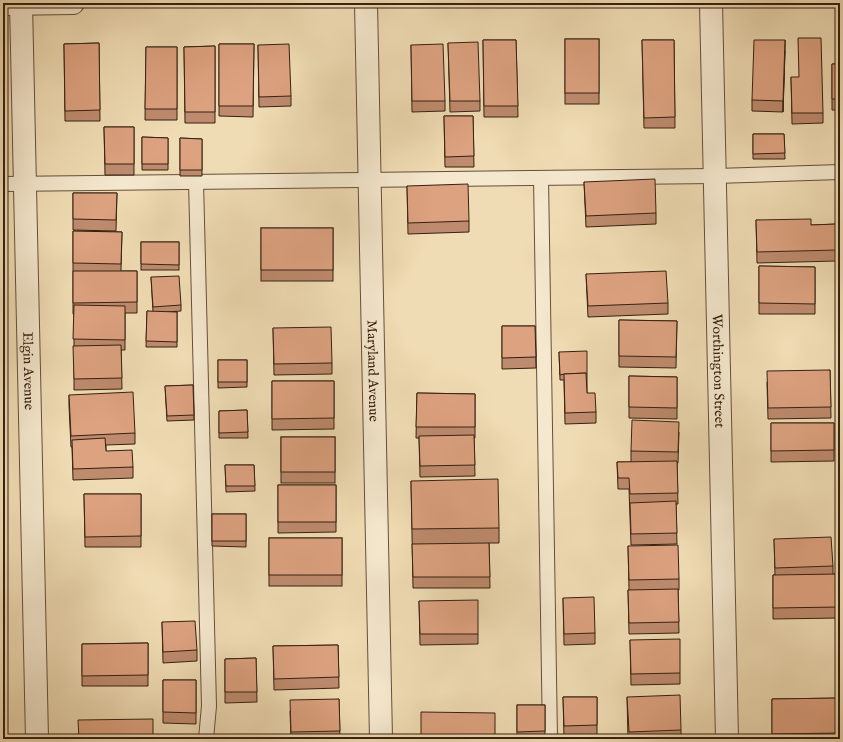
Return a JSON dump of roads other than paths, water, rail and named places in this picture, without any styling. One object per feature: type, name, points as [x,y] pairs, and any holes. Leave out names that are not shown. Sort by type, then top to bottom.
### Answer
[{"type":"street","points":[[15,4],[73,3]]},
{"type":"street","name":"Maryland Avenue","points":[[366,3],[381,739]]},
{"type":"street","name":"Worthington Street","points":[[711,3],[727,739]]},
{"type":"street","name":"Elgin Avenue","points":[[15,4],[25,183],[37,739]]},
{"type":"lane","points":[[3,184],[715,176],[840,172]]},
{"type":"lane","points":[[540,178],[550,739]]},
{"type":"lane","points":[[196,181],[209,698],[206,739]]}]
